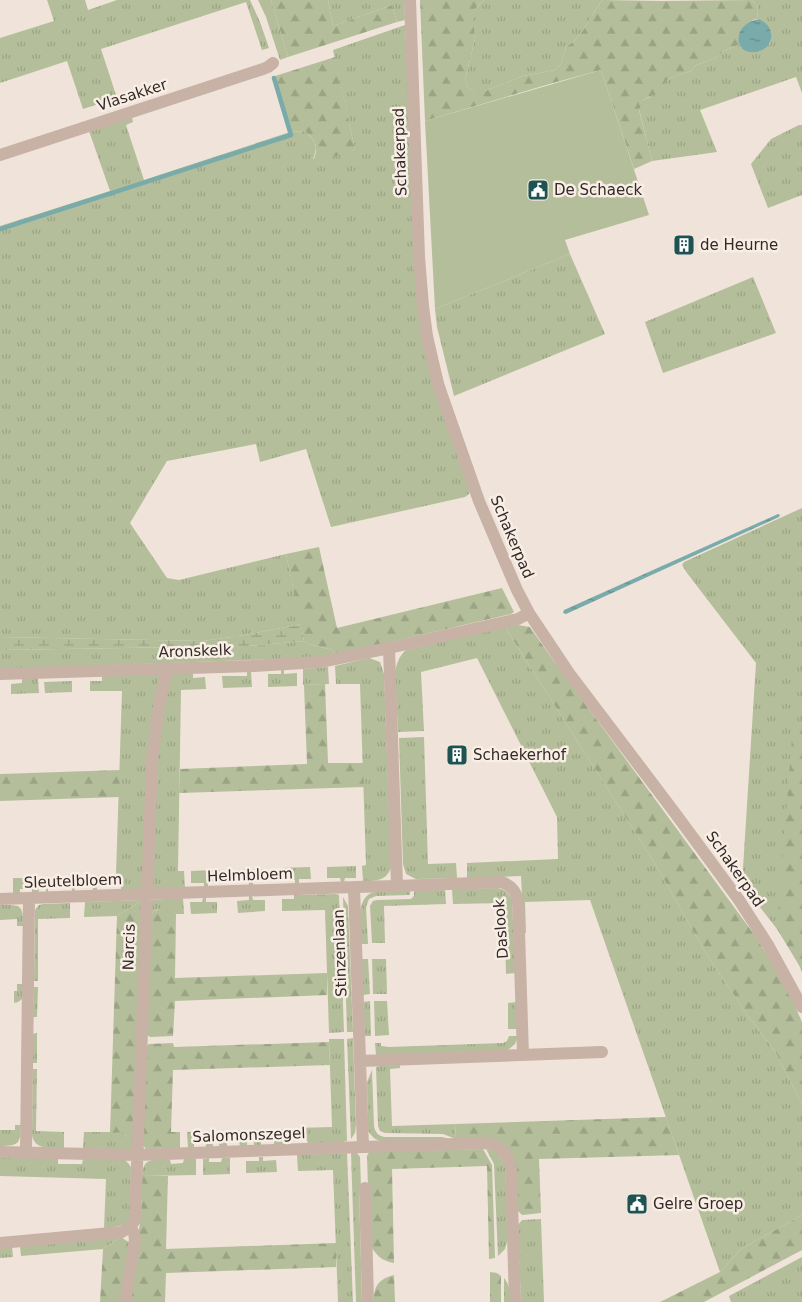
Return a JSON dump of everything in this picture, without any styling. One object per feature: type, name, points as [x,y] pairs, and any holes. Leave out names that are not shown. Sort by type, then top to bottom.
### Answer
[{"type":"street","name":"Schakerpad","points":[[410,0],[420,257],[427,336],[438,384],[479,502],[517,590],[569,673],[739,900],[768,945],[802,1007]]},
{"type":"street","name":"Vlasakker","points":[[0,155],[263,69],[273,63]]},
{"type":"street","points":[[354,887],[398,886],[389,648],[518,619],[530,612]]},
{"type":"street","name":"Aronskelk","points":[[0,674],[320,662],[389,648]]},
{"type":"street","name":"Narcis","points":[[130,1227],[134,1223],[136,1215],[152,761],[158,711],[167,668]]},
{"type":"street","name":"Daslook","points":[[398,886],[501,882],[515,892],[518,901],[523,1055]]},
{"type":"street","name":"Helmbloem","points":[[147,895],[354,887]]},
{"type":"street","name":"Stinzenlaan","points":[[354,887],[363,1148]]},
{"type":"street","name":"Sleutelbloem","points":[[0,899],[147,895]]},
{"type":"street","points":[[26,1153],[29,898]]},
{"type":"street","points":[[360,1061],[602,1052]]},
{"type":"street","points":[[363,1148],[486,1143],[504,1151],[509,1159],[511,1168],[515,1302]]},
{"type":"street","name":"Salomonszegel","points":[[137,1156],[363,1148]]},
{"type":"street","points":[[0,1152],[137,1156]]},
{"type":"street","points":[[364,1188],[368,1302]]},
{"type":"street","points":[[0,1243],[117,1233],[130,1227],[133,1230],[134,1238],[125,1302]]},
{"type":"green space","points":[[47,0],[85,0],[88,10],[117,0],[250,0],[269,48],[262,50],[246,2],[101,49],[117,98],[83,109],[67,61],[0,83],[0,38],[54,21]]},
{"type":"green space","points":[[258,0],[271,0],[288,57],[280,60],[266,17]]},
{"type":"green space","points":[[271,0],[328,0],[333,26],[392,5],[397,22],[288,57]]},
{"type":"green space","points":[[328,0],[404,0],[405,20],[397,22],[392,5],[333,26]]},
{"type":"green space","points":[[420,0],[484,0],[474,10],[475,39],[465,80],[467,87],[474,91],[485,91],[523,76],[555,70],[561,64],[566,47],[582,32],[603,0],[751,0],[756,4],[758,10],[757,19],[753,20],[741,34],[740,44],[724,51],[715,58],[696,65],[691,71],[668,79],[657,93],[639,103],[639,110],[652,161],[634,169],[601,70],[425,121]]},
{"type":"green space","points":[[484,0],[603,0],[582,32],[566,47],[561,64],[555,70],[523,76],[485,91],[474,91],[467,87],[465,80],[475,39],[472,17],[474,10]]},
{"type":"green space","points":[[751,0],[802,0],[802,93],[796,77],[700,110],[717,152],[652,161],[639,103],[650,97],[668,79],[691,71],[696,65],[715,58],[724,51],[740,44],[742,48],[770,44],[771,36],[769,30],[765,24],[757,19],[757,6]]},
{"type":"green space","points":[[405,25],[417,278],[471,488],[469,494],[465,497],[331,527],[306,449],[260,462],[256,444],[167,461],[130,523],[167,578],[179,580],[286,554],[301,624],[203,641],[0,637],[0,226],[110,191],[89,131],[132,117],[133,122],[126,125],[144,180],[290,132],[305,131],[311,138],[316,146],[313,159],[355,150],[333,50]]},
{"type":"green space","points":[[335,57],[355,150],[314,163],[316,147],[314,142],[305,131],[290,132],[272,77]]},
{"type":"green space","points":[[601,70],[649,215],[565,240],[570,254],[435,309],[425,121]]},
{"type":"green space","points":[[802,125],[802,195],[768,208],[751,164],[771,139]]},
{"type":"green space","points":[[570,254],[605,334],[454,396],[437,327],[435,309]]},
{"type":"green space","points":[[753,277],[776,333],[663,373],[645,322]]},
{"type":"green space","points":[[802,508],[802,972],[779,917],[777,929],[742,884],[756,663],[682,565],[684,562]]},
{"type":"green space","points":[[319,547],[337,628],[502,588],[514,612],[334,655],[333,650],[308,644],[304,641],[286,554]]},
{"type":"green space","points":[[301,624],[304,641],[247,646],[0,650],[0,637],[203,641]]},
{"type":"green space","points":[[518,625],[530,627],[756,937],[787,988],[802,1022],[802,1104],[776,1053],[746,1013],[707,955],[654,862],[505,627]]},
{"type":"green space","points":[[505,627],[654,862],[707,955],[746,1013],[776,1053],[802,1104],[802,1215],[741,1249],[720,1272],[590,900],[525,902],[526,933],[524,933],[521,876],[467,878],[467,863],[558,859],[557,817],[477,658],[421,672],[424,731],[398,732],[395,672],[399,660],[406,650]]},
{"type":"green space","points":[[304,641],[308,644],[333,650],[334,655],[306,658],[0,669],[0,650],[247,646]]},
{"type":"green space","points":[[369,658],[380,662],[384,674],[391,867],[384,878],[363,881],[362,866],[366,865],[360,684],[336,684],[335,666]]},
{"type":"green space","points":[[328,667],[329,684],[303,685],[303,669]]},
{"type":"green space","points":[[281,670],[284,670],[284,674],[297,673],[297,686],[268,687],[268,674],[281,674]]},
{"type":"green space","points":[[247,671],[251,671],[252,687],[223,688],[222,676],[247,676]]},
{"type":"green space","points":[[193,673],[193,678],[205,677],[206,689],[181,690],[178,871],[184,871],[185,888],[150,889],[156,760],[169,674]]},
{"type":"green space","points":[[162,674],[143,889],[121,890],[121,885],[97,886],[97,891],[93,891],[92,876],[116,874],[122,691],[90,691],[90,681],[102,681],[102,676]]},
{"type":"green space","points":[[38,678],[39,693],[11,694],[11,684],[22,683],[22,679]]},
{"type":"green space","points":[[72,681],[72,692],[45,693],[44,682]]},
{"type":"green space","points":[[325,684],[328,763],[363,763],[364,787],[179,793],[180,769],[307,764],[304,685]]},
{"type":"green space","points":[[802,728],[802,970],[777,929],[792,738]]},
{"type":"green space","points":[[424,737],[428,864],[456,863],[457,878],[416,879],[406,874],[403,864],[399,738]]},
{"type":"green space","points":[[120,770],[119,797],[0,801],[0,774]]},
{"type":"green space","points":[[356,866],[356,878],[345,878],[344,882],[341,882],[340,878],[327,878],[327,867]]},
{"type":"green space","points":[[310,867],[311,879],[299,879],[299,884],[295,884],[295,880],[282,880],[282,868]]},
{"type":"green space","points":[[265,869],[266,881],[253,881],[253,885],[249,885],[249,881],[236,882],[236,870]]},
{"type":"green space","points":[[220,870],[220,882],[208,882],[208,887],[204,887],[204,883],[191,883],[191,871]]},
{"type":"green space","points":[[74,876],[75,892],[72,892],[72,887],[48,888],[48,892],[46,892],[45,877]]},
{"type":"green space","points":[[13,878],[38,878],[39,893],[32,893],[32,889],[20,889],[20,894],[13,894]]},
{"type":"green space","points":[[497,888],[506,892],[512,900],[515,973],[506,974],[504,903],[453,904],[452,889]]},
{"type":"green space","points":[[445,889],[446,904],[384,906],[385,943],[372,943],[370,906],[373,901],[411,899],[414,896],[414,891]]},
{"type":"green space","points":[[379,891],[410,891],[409,895],[376,896],[369,899],[366,907],[368,944],[361,944],[361,906],[368,895]]},
{"type":"green space","points":[[294,895],[339,895],[344,1032],[329,1033],[325,910],[282,911],[282,899],[294,899]]},
{"type":"green space","points":[[249,896],[252,896],[253,900],[265,900],[265,911],[238,913],[237,901],[249,900]]},
{"type":"green space","points":[[343,897],[348,906],[353,1032],[347,1032]]},
{"type":"green space","points":[[183,898],[184,914],[176,914],[169,910],[161,909],[154,911],[150,916],[150,900]]},
{"type":"green space","points":[[203,898],[206,898],[206,902],[217,902],[217,913],[191,914],[190,902],[202,902]]},
{"type":"green space","points":[[143,900],[117,916],[84,917],[85,902]]},
{"type":"green space","points":[[143,900],[135,1145],[123,1132],[110,1133],[117,916]]},
{"type":"green space","points":[[70,903],[70,918],[38,919],[38,981],[34,981],[35,910],[39,905],[43,904]]},
{"type":"green space","points":[[0,905],[20,907],[24,926],[17,926],[17,919],[0,920]]},
{"type":"green space","points":[[163,908],[170,909],[176,914],[175,978],[327,973],[327,995],[175,1001],[173,1036],[150,1037],[145,1033],[150,916],[154,911]]},
{"type":"green space","points":[[362,959],[368,959],[370,994],[363,995]]},
{"type":"green space","points":[[372,959],[386,959],[387,994],[373,994]]},
{"type":"green space","points":[[17,984],[23,984],[22,999],[14,1003],[14,991],[17,991]]},
{"type":"green space","points":[[34,987],[38,987],[37,1017],[33,1017]]},
{"type":"green space","points":[[370,1001],[371,1036],[365,1036],[363,1002]]},
{"type":"green space","points":[[374,1001],[387,1001],[389,1035],[375,1036]]},
{"type":"green space","points":[[517,1002],[517,1029],[508,1029],[508,1003]]},
{"type":"green space","points":[[37,1033],[37,1063],[33,1063],[33,1034]]},
{"type":"green space","points":[[509,1036],[518,1036],[515,1044],[508,1050],[376,1055],[375,1043],[381,1043],[381,1046],[389,1047],[503,1043],[507,1041]]},
{"type":"green space","points":[[353,1038],[356,1125],[355,1133],[351,1139],[347,1039]]},
{"type":"green space","points":[[329,1039],[344,1039],[347,1141],[308,1144],[307,1140],[295,1140],[295,1128],[332,1127]]},
{"type":"green space","points":[[329,1042],[330,1065],[173,1070],[171,1132],[180,1132],[180,1148],[146,1149],[142,1144],[145,1047],[149,1044],[173,1043],[174,1047]]},
{"type":"green space","points":[[400,1065],[400,1068],[390,1069],[392,1126],[455,1124],[456,1139],[443,1134],[385,1133],[380,1131],[378,1126],[376,1067]]},
{"type":"green space","points":[[33,1069],[37,1069],[36,1131],[64,1132],[64,1148],[40,1146],[36,1144],[32,1135]]},
{"type":"green space","points":[[372,1070],[374,1126],[380,1136],[442,1137],[449,1139],[383,1142],[372,1136],[368,1130],[367,1082]]},
{"type":"green space","points":[[666,1117],[679,1155],[539,1159],[541,1213],[522,1215],[518,1211],[514,1157],[456,1139],[455,1124]]},
{"type":"green space","points":[[15,1125],[21,1125],[18,1142],[12,1145],[0,1146],[0,1130],[15,1130]]},
{"type":"green space","points":[[288,1129],[288,1144],[274,1145],[274,1141],[261,1141],[261,1145],[254,1145],[253,1130]]},
{"type":"green space","points":[[247,1130],[247,1146],[240,1146],[239,1142],[227,1142],[227,1146],[219,1147],[219,1131]]},
{"type":"green space","points":[[212,1131],[213,1147],[206,1147],[206,1143],[194,1143],[194,1148],[188,1148],[187,1132]]},
{"type":"green space","points":[[84,1132],[123,1132],[135,1145],[135,1150],[83,1148]]},
{"type":"green space","points":[[483,1149],[492,1165],[495,1258],[489,1259],[487,1166],[392,1169],[394,1263],[384,1260],[379,1256],[372,1248],[367,1156],[369,1152]]},
{"type":"green space","points":[[486,1149],[497,1152],[505,1164],[508,1239],[505,1249],[498,1256],[494,1164]]},
{"type":"green space","points":[[347,1153],[353,1302],[338,1302],[333,1170],[298,1171],[297,1155]]},
{"type":"green space","points":[[351,1153],[357,1153],[360,1157],[362,1302],[356,1302]]},
{"type":"green space","points":[[0,1157],[58,1158],[58,1164],[82,1164],[83,1159],[125,1160],[131,1167],[130,1218],[124,1225],[104,1229],[106,1179],[0,1176]]},
{"type":"green space","points":[[259,1157],[263,1157],[263,1161],[276,1160],[277,1172],[246,1173],[246,1161],[259,1161]]},
{"type":"green space","points":[[209,1158],[209,1162],[221,1162],[222,1158],[230,1158],[230,1174],[203,1175],[203,1159]]},
{"type":"green space","points":[[184,1159],[196,1159],[196,1175],[142,1176],[145,1165],[150,1160],[170,1160],[171,1164],[183,1163]]},
{"type":"green space","points":[[142,1176],[168,1176],[166,1249],[336,1243],[336,1267],[166,1273],[165,1302],[128,1302],[141,1216]]},
{"type":"green space","points":[[802,1215],[802,1250],[704,1302],[660,1302],[720,1272],[741,1249]]},
{"type":"green space","points":[[541,1219],[544,1302],[521,1302],[518,1225],[522,1220]]},
{"type":"green space","points":[[121,1237],[103,1249],[21,1256],[20,1246]]},
{"type":"green space","points":[[121,1237],[130,1243],[121,1302],[100,1302],[103,1249]]},
{"type":"green space","points":[[12,1247],[13,1257],[0,1258],[0,1248]]},
{"type":"green space","points":[[802,1257],[802,1302],[731,1302],[729,1296]]},
{"type":"green space","points":[[490,1272],[501,1276],[501,1302],[490,1302]]},
{"type":"green space","points":[[394,1275],[395,1302],[374,1302],[378,1284]]},
{"type":"green space","points":[[504,1278],[509,1286],[510,1302],[504,1302]]},
{"type":"water","points":[[759,19],[769,27],[771,40],[768,46],[758,52],[747,51],[739,43],[739,34],[744,26]]},
{"type":"water","points":[[778,514],[780,515],[779,517],[566,614],[563,613],[564,610]]},
{"type":"waterway","points":[[0,229],[291,135],[274,78]]},
{"type":"place","name":"De Schaeck","points":[[538,190]]},
{"type":"place","name":"de Heurne","points":[[684,245]]},
{"type":"place","name":"Schaekerhof","points":[[457,755]]},
{"type":"place","name":"Gelre Groep","points":[[637,1204]]}]
